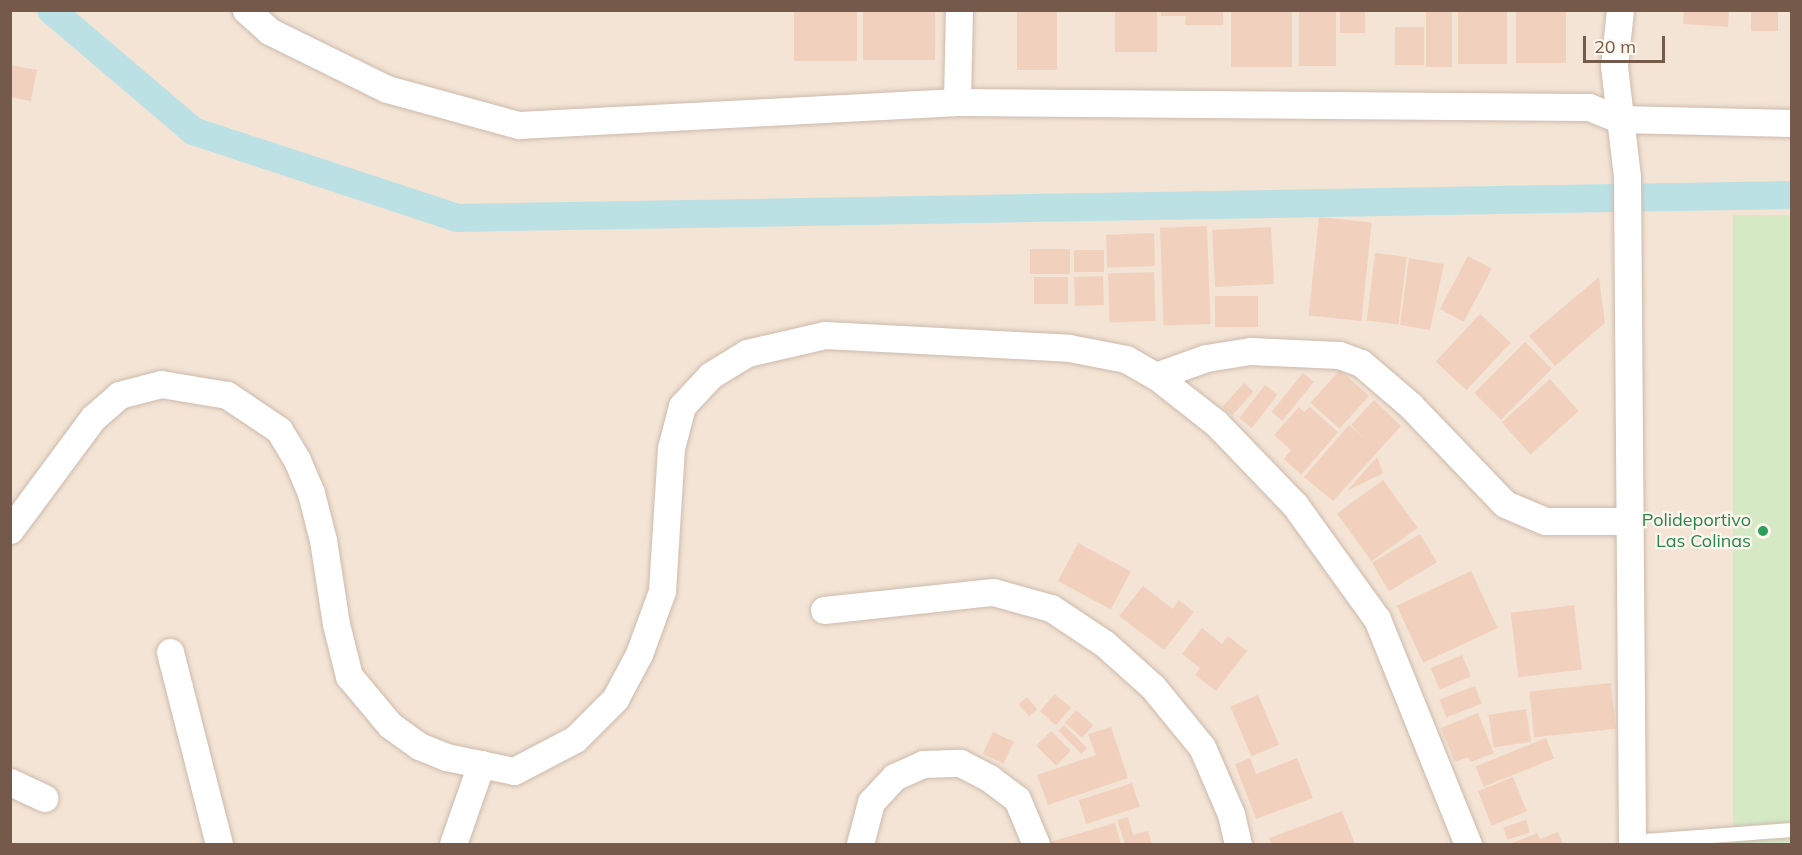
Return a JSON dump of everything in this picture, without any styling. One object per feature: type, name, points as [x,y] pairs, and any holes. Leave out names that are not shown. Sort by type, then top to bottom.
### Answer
[{"type":"street","points":[[246,10],[269,31],[387,89],[519,125],[957,102],[1589,107],[1619,119],[1791,123]]},
{"type":"street","points":[[957,102],[959,10]]},
{"type":"street","points":[[1620,10],[1614,66],[1627,176],[1632,843]]},
{"type":"street","points":[[10,530],[93,418],[119,395],[161,384],[227,395],[279,430],[297,460],[311,493],[322,540],[336,624],[349,676],[390,726],[419,746],[480,764],[514,771],[547,756],[575,739],[615,699],[639,654],[662,591],[671,448],[682,406],[711,375],[747,353],[825,335],[1069,348],[1126,359],[1156,376],[1216,423],[1295,506],[1377,619],[1468,844]]},
{"type":"street","points":[[1156,376],[1206,358],[1250,351],[1339,355],[1361,363],[1410,405],[1505,504],[1545,521],[1630,521]]},
{"type":"street","points":[[824,610],[993,592],[1051,608],[1105,644],[1153,687],[1202,747],[1231,814],[1238,844]]},
{"type":"street","points":[[170,652],[219,844]]},
{"type":"street","points":[[860,844],[871,802],[894,777],[923,764],[960,763],[989,778],[1017,799],[1036,844]]},
{"type":"street","points":[[453,844],[480,764]]},
{"type":"street","points":[[10,782],[44,798]]},
{"type":"lane","points":[[1632,843],[1791,830]]},
{"type":"shaded area","points":[[11,11],[1791,11],[1791,844],[11,844]]},
{"type":"green space","name":"Polideportivo Las Colinas","points":[[1733,215],[1791,215],[1791,844],[1733,844]]},
{"type":"building","points":[[863,10],[935,10],[935,60],[863,60]]},
{"type":"building","points":[[1017,10],[1057,10],[1057,70],[1017,70]]},
{"type":"building","points":[[1115,10],[1157,10],[1157,52],[1115,52]]},
{"type":"building","points":[[1161,10],[1223,10],[1223,25],[1185,25],[1186,16],[1161,16]]},
{"type":"building","points":[[1231,10],[1292,10],[1292,67],[1231,67]]},
{"type":"building","points":[[1299,10],[1336,10],[1336,66],[1299,66]]},
{"type":"building","points":[[1340,10],[1365,10],[1365,33],[1340,33]]},
{"type":"building","points":[[1426,10],[1452,10],[1452,67],[1426,67]]},
{"type":"building","points":[[1516,10],[1566,10],[1566,63],[1516,63]]},
{"type":"building","points":[[1684,10],[1729,10],[1728,27],[1683,24]]},
{"type":"building","points":[[1751,10],[1778,10],[1778,31],[1751,31]]},
{"type":"building","points":[[1458,11],[1507,11],[1507,64],[1458,64]]},
{"type":"building","points":[[794,12],[857,12],[857,61],[794,61]]},
{"type":"building","points":[[1395,27],[1424,27],[1424,65],[1395,65]]},
{"type":"building","points":[[10,65],[37,70],[31,101],[10,97]]},
{"type":"building","points":[[1319,217],[1372,223],[1361,321],[1309,315]]},
{"type":"building","points":[[1207,226],[1210,324],[1163,326],[1160,228]]},
{"type":"building","points":[[1271,227],[1274,284],[1215,287],[1212,230]]},
{"type":"building","points":[[1154,233],[1155,266],[1107,268],[1106,235]]},
{"type":"building","points":[[1030,249],[1070,249],[1070,274],[1030,274]]},
{"type":"building","points":[[1074,250],[1104,250],[1104,272],[1074,272]]},
{"type":"building","points":[[1375,253],[1407,257],[1398,324],[1367,320]]},
{"type":"building","points":[[1468,256],[1492,269],[1464,322],[1440,309]]},
{"type":"building","points":[[1409,258],[1444,264],[1430,330],[1400,325]]},
{"type":"building","points":[[1154,272],[1156,321],[1110,323],[1108,274]]},
{"type":"building","points":[[1103,276],[1104,305],[1075,306],[1074,277]]},
{"type":"building","points":[[1034,277],[1068,277],[1068,304],[1034,304]]},
{"type":"building","points":[[1599,277],[1605,323],[1555,366],[1529,336]]},
{"type":"building","points":[[1215,296],[1258,296],[1258,327],[1215,327]]},
{"type":"building","points":[[1480,314],[1511,343],[1466,390],[1436,362]]},
{"type":"building","points":[[1525,342],[1552,369],[1501,420],[1474,393]]},
{"type":"building","points":[[1340,370],[1369,396],[1340,429],[1311,403]]},
{"type":"building","points":[[1303,373],[1314,382],[1282,421],[1272,412]]},
{"type":"building","points":[[1550,379],[1579,411],[1530,454],[1502,422]]},
{"type":"building","points":[[1244,383],[1254,392],[1232,415],[1223,407]]},
{"type":"building","points":[[1265,385],[1278,395],[1252,428],[1239,418]]},
{"type":"building","points":[[1374,400],[1401,426],[1333,501],[1304,477],[1349,425],[1365,439],[1351,425]]},
{"type":"building","points":[[1299,407],[1304,412],[1310,407],[1338,432],[1301,475],[1284,459],[1291,450],[1274,435]]},
{"type":"building","points":[[1377,457],[1383,473],[1347,491]]},
{"type":"building","points":[[1383,480],[1418,528],[1372,561],[1337,514]]},
{"type":"building","points":[[1420,534],[1437,562],[1389,591],[1372,563]]},
{"type":"building","points":[[1078,543],[1131,571],[1111,609],[1058,581]]},
{"type":"building","points":[[1471,571],[1498,628],[1423,663],[1397,606]]},
{"type":"building","points":[[1143,586],[1173,609],[1179,600],[1194,612],[1164,650],[1119,616]]},
{"type":"building","points":[[1574,605],[1582,670],[1518,677],[1510,613]]},
{"type":"building","points":[[1202,628],[1222,644],[1228,636],[1247,651],[1216,691],[1195,675],[1200,668],[1182,654]]},
{"type":"building","points":[[1462,655],[1471,676],[1440,689],[1431,668]]},
{"type":"building","points":[[1611,683],[1616,729],[1534,737],[1529,692]]},
{"type":"building","points":[[1475,686],[1482,704],[1446,717],[1440,700]]},
{"type":"building","points":[[1055,694],[1071,708],[1056,725],[1040,711]]},
{"type":"building","points":[[1258,695],[1279,745],[1251,756],[1230,707]]},
{"type":"building","points":[[1027,697],[1037,709],[1029,716],[1019,704]]},
{"type":"building","points":[[1526,709],[1531,742],[1494,748],[1488,715]]},
{"type":"building","points":[[1076,710],[1093,725],[1082,738],[1065,723]]},
{"type":"building","points":[[1478,713],[1494,753],[1471,762],[1468,757],[1455,762],[1441,728]]},
{"type":"building","points":[[1064,725],[1087,748],[1082,754],[1058,731]]},
{"type":"building","points":[[1111,727],[1128,778],[1048,805],[1037,775],[1096,755],[1088,734]]},
{"type":"building","points":[[1051,731],[1071,751],[1056,766],[1036,746]]},
{"type":"building","points":[[993,732],[1014,742],[1004,763],[983,754]]},
{"type":"building","points":[[1546,738],[1554,758],[1484,787],[1476,766]]},
{"type":"building","points":[[1250,758],[1256,774],[1297,758],[1313,798],[1256,819],[1235,764]]},
{"type":"building","points":[[1513,777],[1527,811],[1492,826],[1478,791]]},
{"type":"building","points":[[1132,783],[1140,807],[1086,824],[1079,800]]},
{"type":"building","points":[[1342,811],[1355,844],[1271,844],[1269,838]]},
{"type":"building","points":[[1128,817],[1133,835],[1148,831],[1152,844],[1125,844],[1117,820]]},
{"type":"building","points":[[1526,820],[1530,832],[1507,840],[1503,827]]},
{"type":"building","points":[[1115,823],[1121,844],[1043,844]]},
{"type":"building","points":[[1558,832],[1563,844],[1510,844],[1537,833],[1540,839]]},
{"type":"waterway","points":[[51,10],[193,131],[457,218],[1792,195]]},
{"type":"place","name":"Polideportivo Las Colinas","points":[[1763,531]]}]
